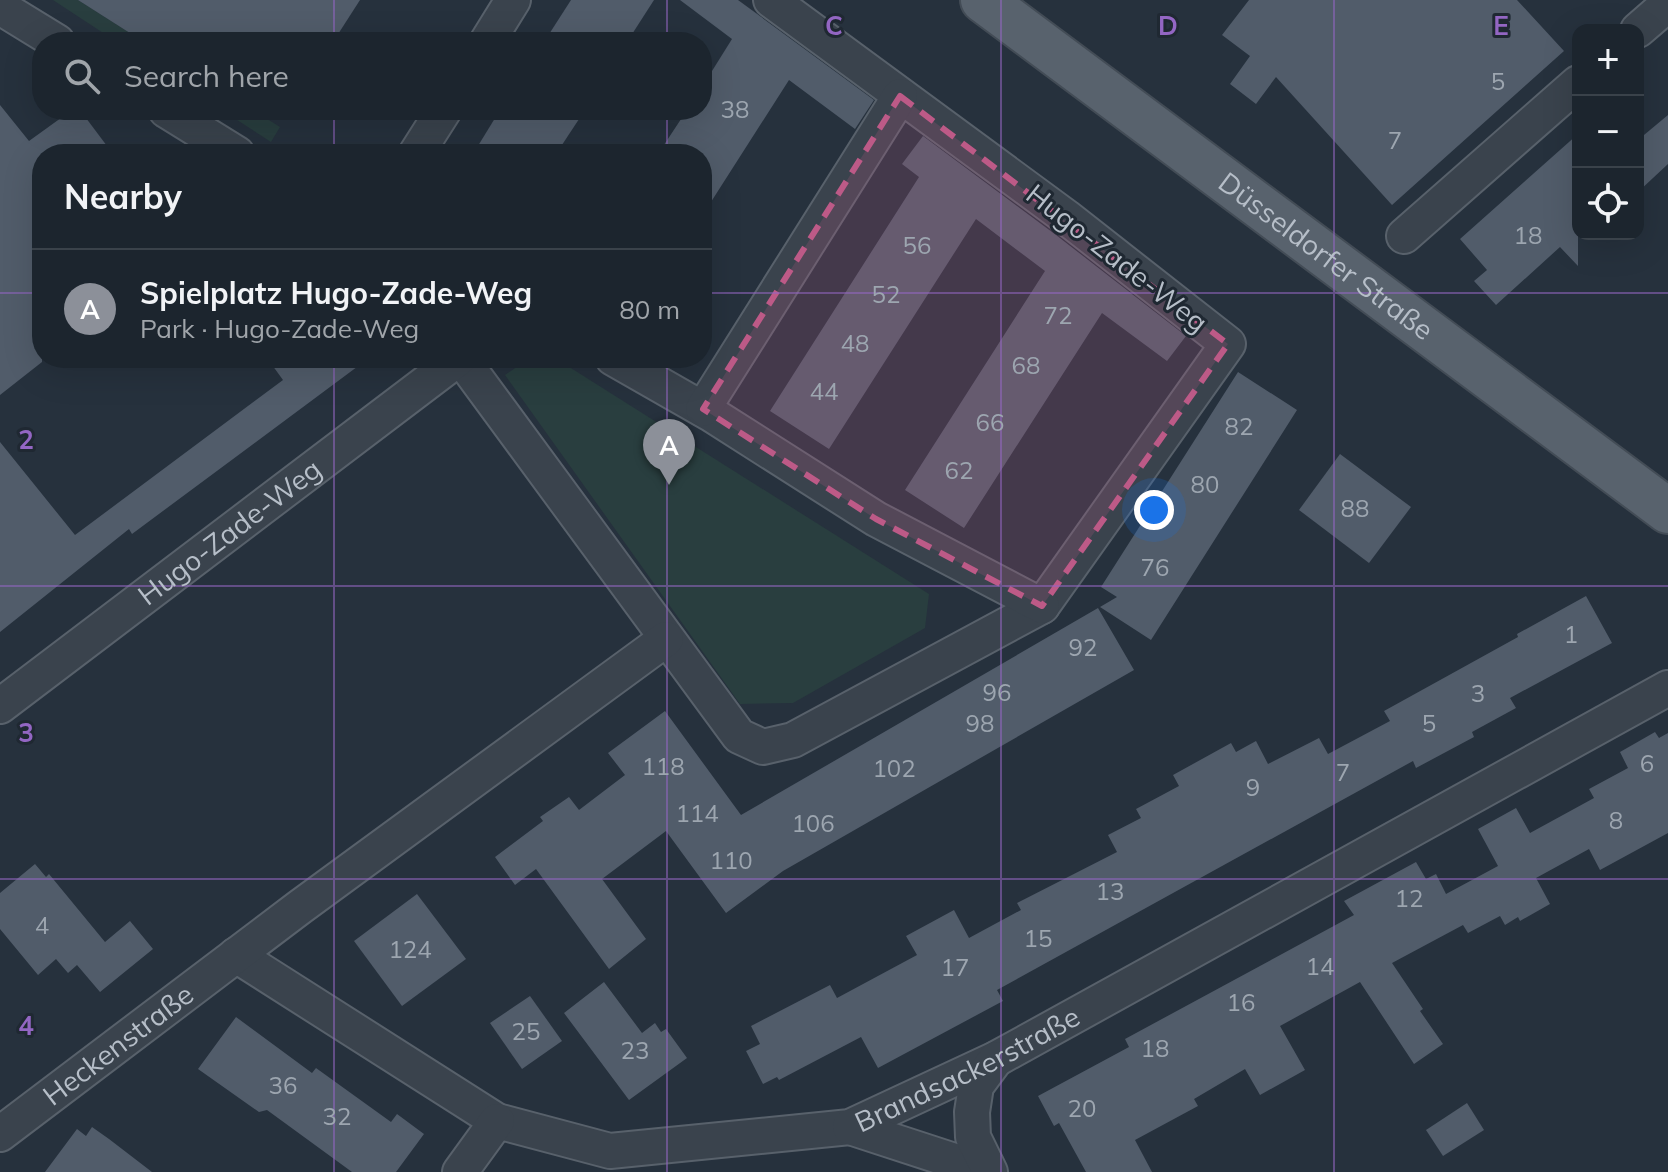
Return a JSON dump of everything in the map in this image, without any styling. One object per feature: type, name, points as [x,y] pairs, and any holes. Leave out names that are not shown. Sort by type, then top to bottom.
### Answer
[{"type":"main road","name":"Düsseldorfer Straße","points":[[983,0],[1668,511]]},
{"type":"street","points":[[493,32],[513,0]]},
{"type":"street","name":"Hugo-Zade-Weg","points":[[467,368],[739,736],[763,747],[793,740],[1042,606],[1228,344],[1066,217],[771,0]]},
{"type":"street","points":[[1644,25],[1668,4]]},
{"type":"street","points":[[0,7],[41,32]]},
{"type":"street","points":[[1404,236],[1572,88]]},
{"type":"street","points":[[703,409],[900,96]]},
{"type":"street","points":[[182,120],[221,144]]},
{"type":"street","points":[[422,144],[438,120]]},
{"type":"street","name":"Hugo-Zade-Weg","points":[[0,706],[447,368]]},
{"type":"street","points":[[631,368],[703,409],[876,519],[1042,606]]},
{"type":"street","points":[[236,955],[666,639]]},
{"type":"street","name":"Brandsackerstraße","points":[[236,955],[497,1121],[610,1151],[850,1127],[996,1059],[1668,688]]},
{"type":"street","name":"Heckenstraße","points":[[0,1134],[236,955]]},
{"type":"street","points":[[989,1172],[973,1137],[972,1112],[976,1086],[996,1059]]},
{"type":"street","points":[[460,1172],[497,1121]]},
{"type":"street","points":[[850,1127],[989,1172]]},
{"type":"highlighted area","points":[[900,96],[1228,344],[1042,606],[876,519],[703,409]]},
{"type":"green space","points":[[53,0],[78,0],[128,32],[102,32]]},
{"type":"green space","points":[[237,120],[269,120],[280,127],[271,142]]},
{"type":"green space","points":[[515,368],[571,368],[929,594],[925,628],[793,703],[740,704],[505,375]]},
{"type":"building","points":[[78,0],[360,0],[339,32],[128,32]]},
{"type":"building","points":[[571,0],[654,0],[633,32],[550,32]]},
{"type":"building","points":[[680,0],[738,0],[874,100],[855,129],[789,80],[712,200],[712,144],[665,144],[680,120],[712,120],[712,71],[732,39]]},
{"type":"building","points":[[1249,0],[1517,0],[1564,51],[1392,205],[1276,77],[1256,104],[1230,84],[1250,56],[1222,35]]},
{"type":"building","points":[[0,105],[29,141],[58,120],[88,120],[106,144],[32,144],[34,368],[0,395]]},
{"type":"building","points":[[1668,115],[1668,164],[1644,186],[1644,168],[1644,135]]},
{"type":"building","points":[[494,120],[578,120],[563,144],[479,144]]},
{"type":"building","points":[[923,136],[1186,336],[1167,361],[1102,313],[964,528],[905,490],[1045,271],[976,219],[829,449],[770,411],[919,177],[902,164]]},
{"type":"building","points":[[1572,139],[1572,240],[1578,240],[1578,266],[1560,247],[1496,305],[1474,281],[1487,270],[1460,239]]},
{"type":"building","points":[[274,368],[356,368],[132,534],[129,529],[0,632],[0,442],[75,535],[283,380]]},
{"type":"building","points":[[1238,372],[1297,410],[1151,640],[1100,607],[1117,597],[1101,587]]},
{"type":"building","points":[[1340,454],[1411,507],[1369,563],[1299,510]]},
{"type":"building","points":[[1586,596],[1612,643],[1510,698],[1516,708],[1472,732],[1474,737],[1416,768],[1413,761],[997,990],[1003,1001],[878,1068],[861,1037],[779,1080],[777,1077],[763,1084],[746,1051],[760,1044],[751,1026],[830,985],[837,998],[917,955],[906,936],[954,910],[969,938],[1021,910],[1017,903],[1117,852],[1108,835],[1141,818],[1136,809],[1179,786],[1173,775],[1231,743],[1236,752],[1256,741],[1268,764],[1319,738],[1328,754],[1390,721],[1384,711]]},
{"type":"building","points":[[1098,608],[1134,670],[783,871],[726,913],[666,831],[602,879],[646,939],[609,969],[536,869],[515,885],[495,857],[543,821],[540,817],[569,797],[579,810],[625,775],[608,753],[665,711],[741,815]]},
{"type":"building","points":[[1655,732],[1659,738],[1668,733],[1668,833],[1600,870],[1589,849],[1536,878],[1550,904],[1520,921],[1518,917],[1505,925],[1500,916],[1468,933],[1463,925],[1392,963],[1443,1044],[1414,1064],[1360,982],[1280,1026],[1305,1070],[1260,1095],[1245,1069],[1194,1099],[1198,1106],[1135,1140],[1152,1172],[1086,1172],[1059,1123],[1054,1126],[1038,1096],[1129,1047],[1125,1039],[1354,915],[1344,901],[1416,862],[1426,879],[1436,874],[1446,894],[1498,866],[1478,829],[1516,808],[1530,833],[1594,798],[1589,789],[1628,768],[1620,752]]},
{"type":"building","points":[[35,864],[46,877],[49,874],[105,942],[130,921],[153,949],[100,992],[77,965],[68,973],[56,959],[38,975],[0,929],[0,893]]},
{"type":"building","points":[[417,894],[466,959],[402,1006],[354,941]]},
{"type":"building","points":[[604,982],[642,1033],[655,1023],[661,1032],[666,1029],[687,1058],[629,1100],[564,1013]]},
{"type":"building","points":[[530,996],[562,1041],[522,1069],[490,1023]]},
{"type":"building","points":[[236,1017],[312,1073],[316,1068],[391,1122],[397,1114],[424,1134],[396,1172],[352,1172],[267,1110],[259,1112],[198,1069]]},
{"type":"building","points":[[1467,1103],[1484,1130],[1443,1156],[1426,1130]]},
{"type":"building","points":[[92,1127],[152,1172],[45,1172],[77,1129],[86,1136]]},
{"type":"place","name":"Spielplatz Hugo-Zade-Weg","points":[[669,485]]}]
